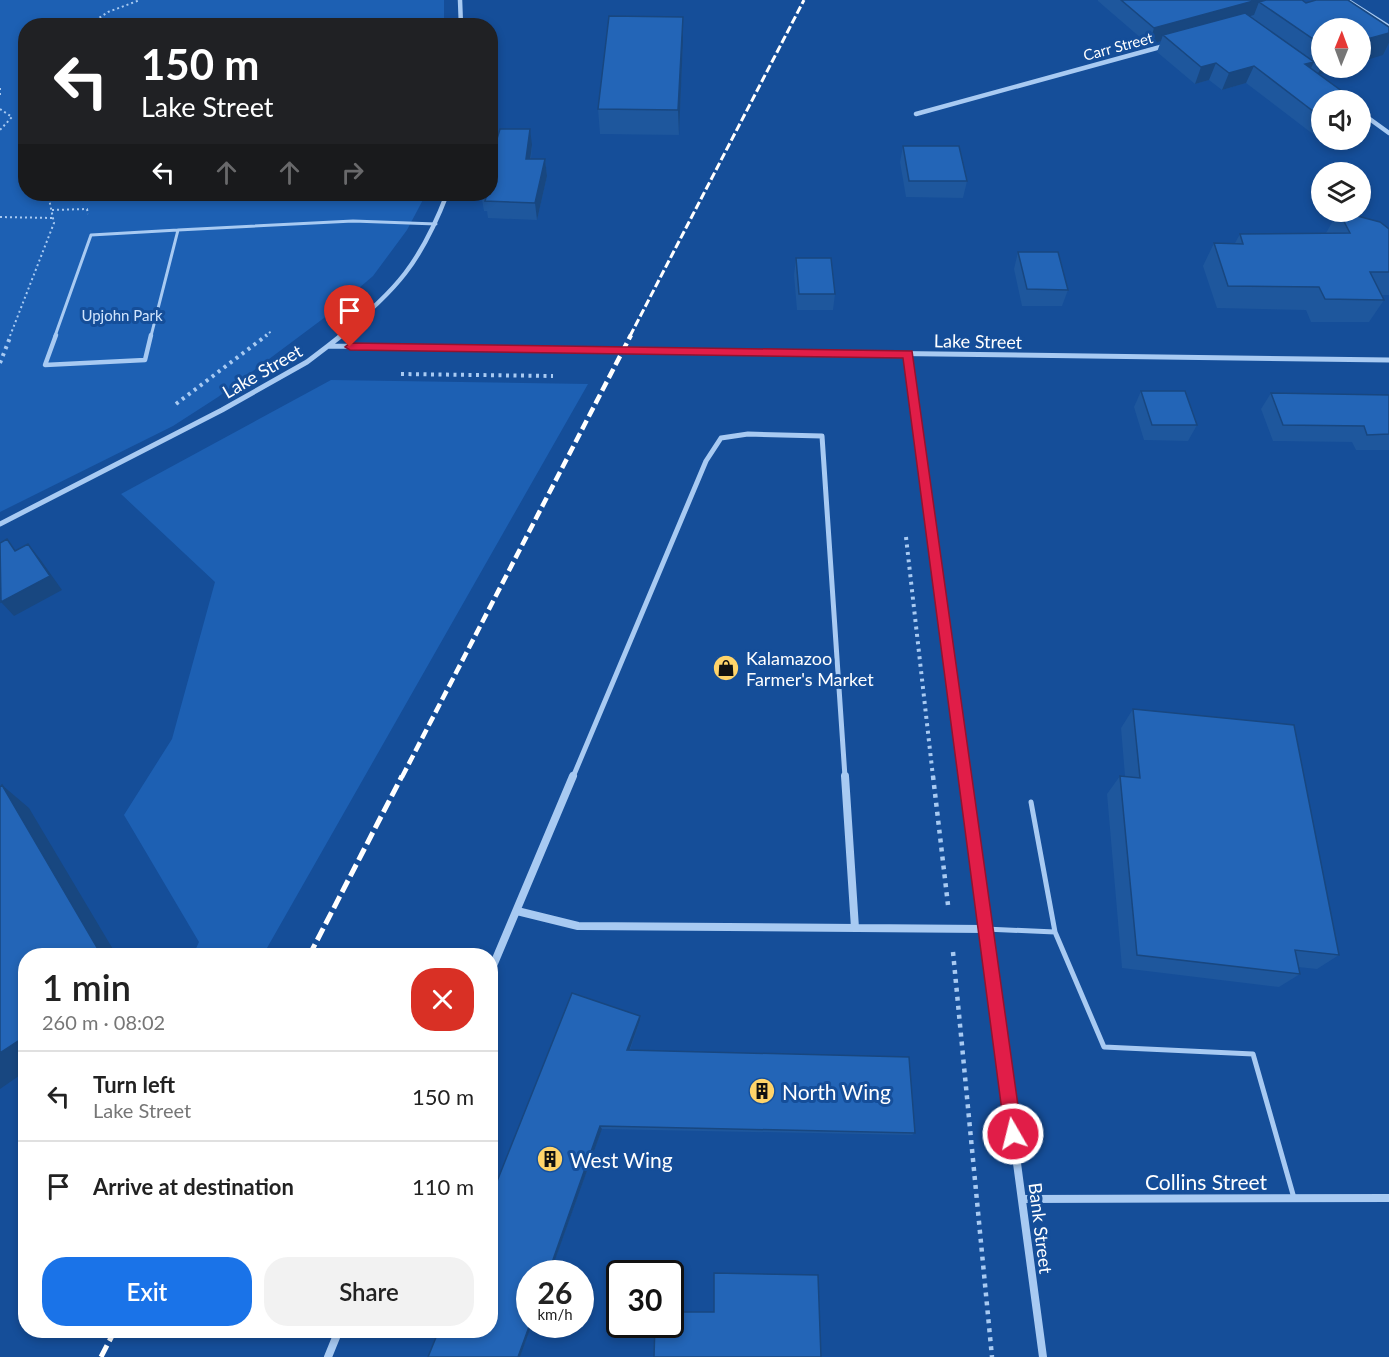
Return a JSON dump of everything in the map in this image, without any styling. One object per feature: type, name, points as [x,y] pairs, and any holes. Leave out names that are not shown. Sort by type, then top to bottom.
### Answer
[{"type":"street","points":[[460,0],[461,18]]},
{"type":"street","name":"Carr Street","points":[[916,114],[1170,44]]},
{"type":"street","points":[[1371,120],[1389,133]]},
{"type":"street","points":[[327,346],[381,300],[423,250],[444,201]]},
{"type":"street","name":"Lake Street","points":[[0,524],[222,410],[307,362],[327,346],[1389,360]]},
{"type":"street","name":"Bank Street","points":[[908,354],[1043,1357]]},
{"type":"street","points":[[498,955],[703,470],[722,438],[748,434],[822,436],[855,928]]},
{"type":"street","points":[[517,911],[578,926],[985,929]]},
{"type":"street","name":"Collins Street","points":[[1022,1199],[1389,1198]]},
{"type":"street","points":[[328,1357],[336,1338]]},
{"type":"lane","points":[[1348,0],[1389,26]]},
{"type":"lane","points":[[178,230],[145,360],[45,365],[91,235],[178,230],[353,220],[436,224]]},
{"type":"lane","points":[[1031,802],[1055,932],[1104,1047],[1253,1054],[1294,1198]]},
{"type":"lane","points":[[985,929],[1055,932]]},
{"type":"path","points":[[101,18],[129,2],[140,0]]},
{"type":"path","points":[[0,88],[0,96]]},
{"type":"path","points":[[0,109],[12,117],[0,130]]},
{"type":"path","points":[[0,363],[54,223],[49,201]]},
{"type":"path","points":[[0,217],[53,218]]},
{"type":"path","points":[[167,409],[273,330]]},
{"type":"green space","name":"Upjohn Park","points":[[0,0],[444,0],[444,18],[18,18],[18,201],[422,201],[407,230],[373,276],[324,318],[218,397],[173,426],[0,512]]},
{"type":"green space","points":[[331,380],[588,384],[267,948],[196,948],[199,942],[124,815],[172,739],[215,582],[121,494]]},
{"type":"building","points":[[1121,0],[1257,0],[1154,28]]},
{"type":"building","points":[[1302,0],[1306,3],[1316,0],[1348,0],[1389,27],[1389,33],[1371,38],[1371,18],[1311,18],[1311,37],[1259,2]]},
{"type":"building","points":[[1245,13],[1311,60],[1311,63],[1305,64],[1311,68],[1311,78],[1324,78],[1340,90],[1311,90],[1311,110],[1254,66],[1229,73],[1216,63],[1201,67],[1163,35]]},
{"type":"building","points":[[609,16],[683,17],[678,110],[598,109]]},
{"type":"building","points":[[500,129],[530,129],[526,159],[545,159],[535,203],[485,201],[498,201],[498,136]]},
{"type":"building","points":[[903,146],[959,146],[967,181],[909,181]]},
{"type":"building","points":[[1371,220],[1380,222],[1389,229],[1389,272],[1370,272],[1384,300],[1325,299],[1319,287],[1228,286],[1214,243],[1243,244],[1240,234],[1350,233],[1344,222],[1371,222]]},
{"type":"building","points":[[1018,252],[1058,252],[1068,290],[1027,289]]},
{"type":"building","points":[[796,258],[831,258],[835,294],[799,294]]},
{"type":"building","points":[[1141,391],[1185,391],[1197,425],[1152,425]]},
{"type":"building","points":[[1271,393],[1389,395],[1389,434],[1367,435],[1364,426],[1283,425]]},
{"type":"building","points":[[7,539],[15,551],[28,544],[50,576],[1,602],[0,543]]},
{"type":"building","points":[[1133,709],[1294,725],[1339,955],[1295,950],[1300,974],[1137,955],[1120,776],[1140,778]]},
{"type":"building","points":[[2,785],[97,948],[18,948],[18,1041],[0,1053],[0,787]]},
{"type":"building","points":[[572,993],[640,1016],[627,1050],[909,1057],[915,1133],[600,1126],[553,1260],[516,1260],[516,1338],[525,1338],[518,1357],[428,1357],[436,1338],[498,1338],[498,1179]]},
{"type":"building","points":[[714,1273],[818,1275],[821,1357],[654,1357],[655,1338],[684,1338],[684,1312],[714,1312]]},
{"type":"railway","points":[[630,336],[804,0]]},
{"type":"railway","points":[[402,777],[631,335]]},
{"type":"railway","points":[[313,948],[402,776]]},
{"type":"railway","points":[[101,1357],[111,1338]]},
{"type":"place","name":"Kalamazoo Farmer's Market","points":[[726,668]]},
{"type":"place","name":"North Wing","points":[[762,1091]]},
{"type":"place","name":"West Wing","points":[[550,1159]]},
{"type":"route","points":[[350,347],[908,354],[1013,1134]]}]
